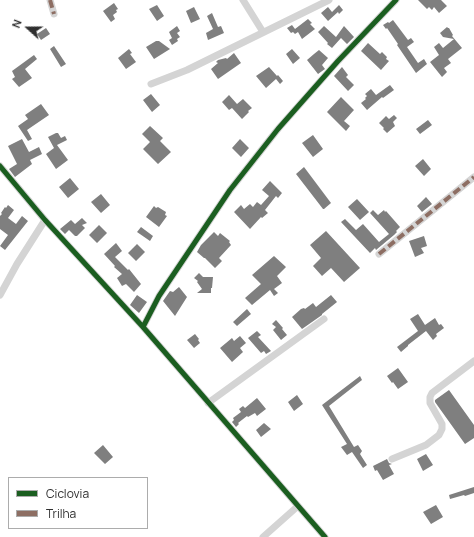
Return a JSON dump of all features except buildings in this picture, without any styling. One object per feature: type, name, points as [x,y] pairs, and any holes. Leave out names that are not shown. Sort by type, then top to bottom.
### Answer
[{"type":"street","points":[[50,0],[54,14]]},
{"type":"street","points":[[243,0],[263,32]]},
{"type":"street","points":[[151,84],[186,70],[329,0]]},
{"type":"street","points":[[143,327],[159,296],[230,190],[278,129],[338,61],[396,0]]},
{"type":"street","points":[[0,166],[45,220],[143,327],[325,537]]},
{"type":"street","points":[[379,254],[474,177]]},
{"type":"street","points":[[0,296],[17,264],[45,220]]},
{"type":"street","points":[[208,403],[324,319]]},
{"type":"street","points":[[392,459],[426,445],[439,435],[442,429],[442,424],[430,403],[432,393],[474,361]]},
{"type":"street","points":[[264,537],[298,506]]},
{"type":"marked path","points":[[50,0],[54,14]]},
{"type":"marked path","points":[[379,254],[474,177]]},
{"type":"cycle path","points":[[143,327],[159,296],[230,190],[278,129],[338,61],[396,0]]},
{"type":"cycle path","points":[[0,166],[45,220],[143,327],[325,537]]}]
